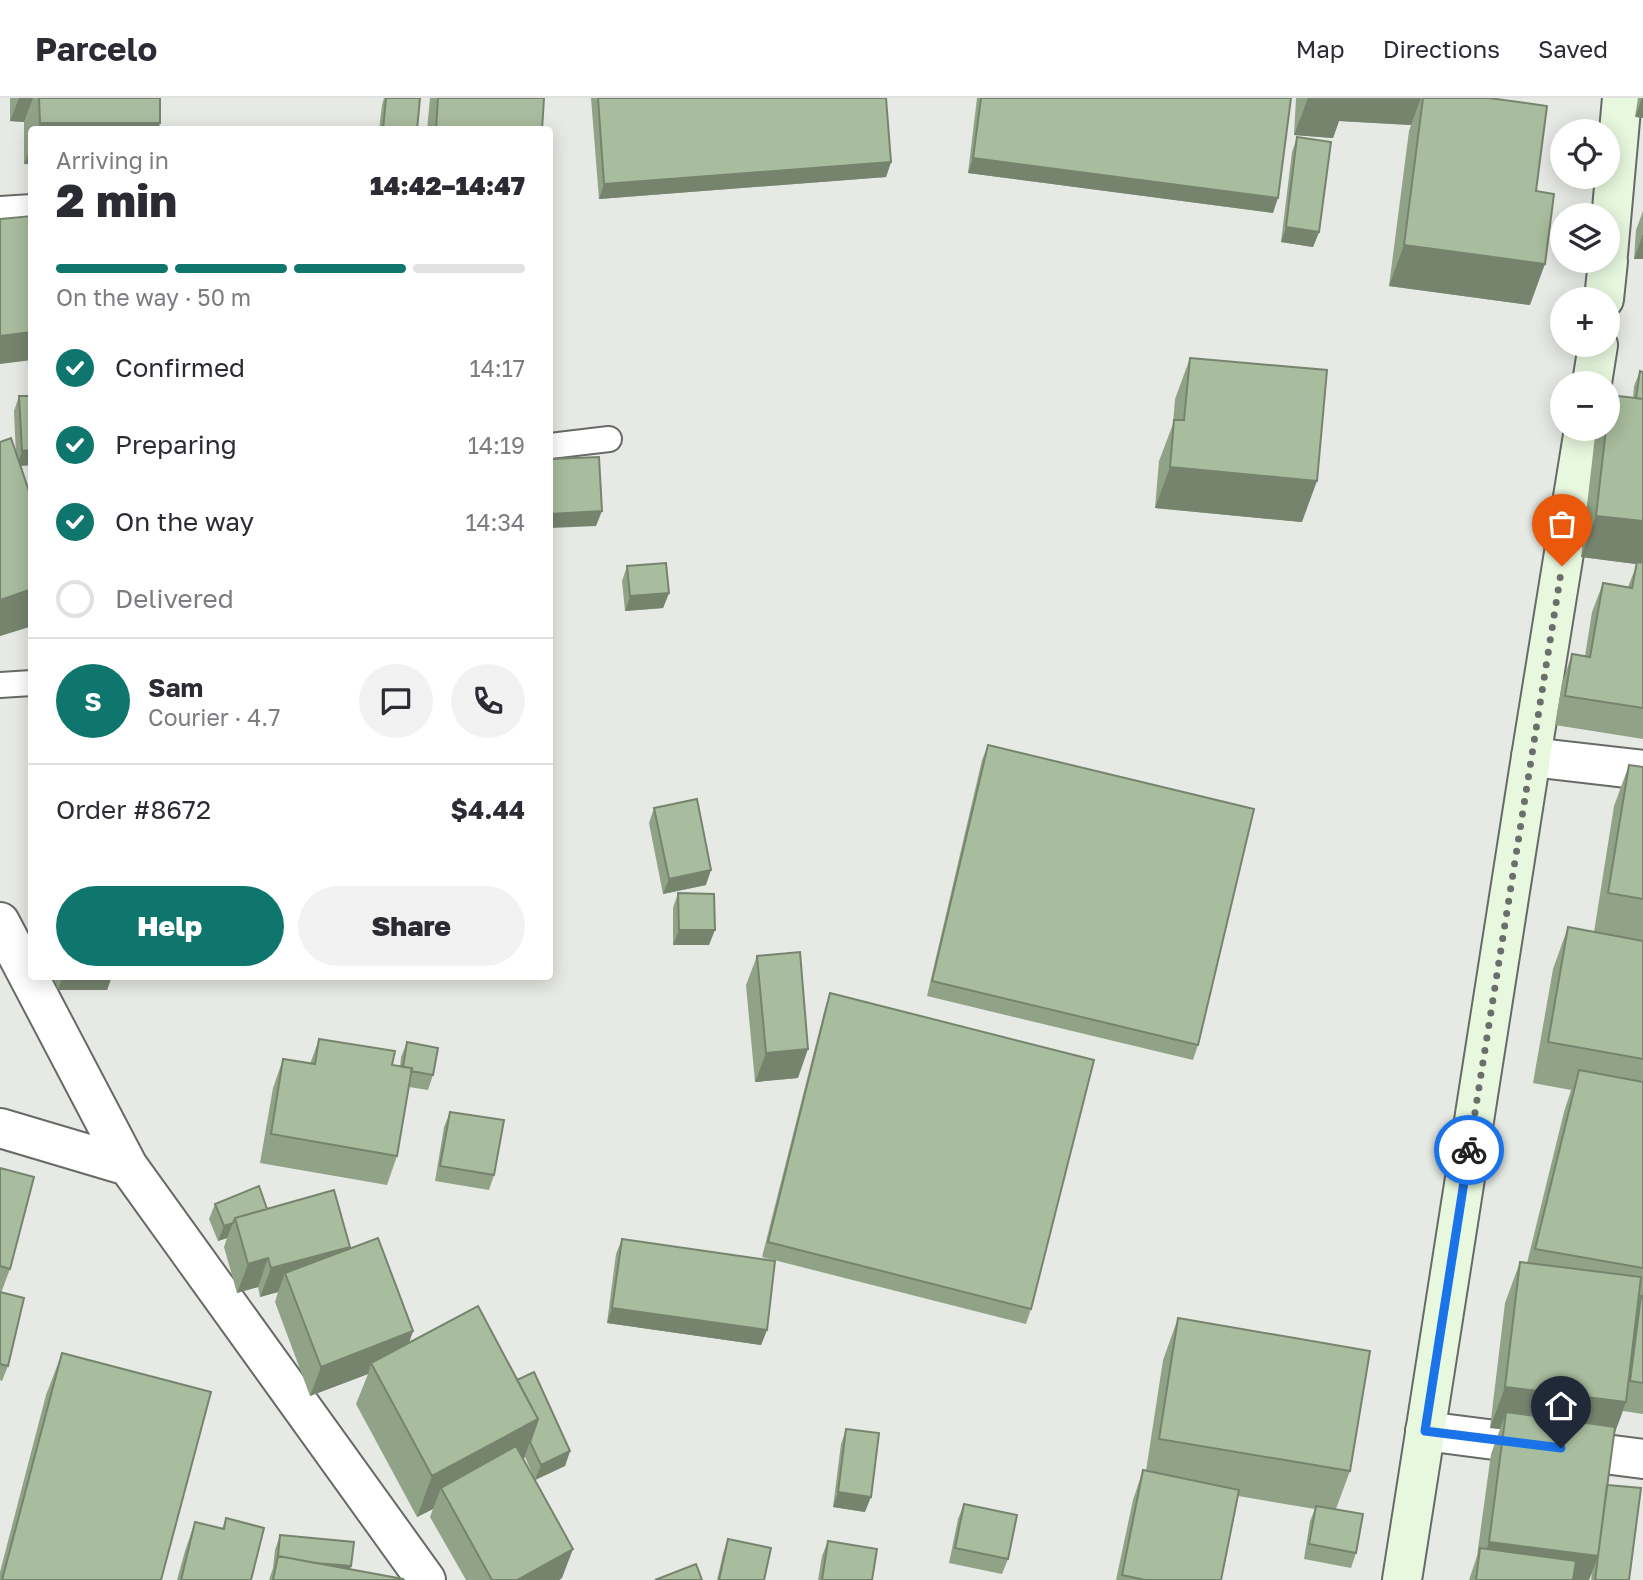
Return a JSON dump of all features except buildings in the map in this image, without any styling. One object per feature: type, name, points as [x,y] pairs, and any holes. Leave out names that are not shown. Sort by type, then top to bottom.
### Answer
[{"type":"street","points":[[1613,203],[1622,98]]},
{"type":"street","points":[[1402,1580],[1582,441]]},
{"type":"street","points":[[1531,757],[1643,769]]},
{"type":"street","points":[[0,922],[28,975]]},
{"type":"street","points":[[30,980],[128,1166],[426,1580]]},
{"type":"street","points":[[0,1128],[128,1166]]},
{"type":"street","points":[[1425,1431],[1643,1459]]},
{"type":"lane","points":[[0,209],[28,207]]},
{"type":"lane","points":[[553,446],[608,439]]},
{"type":"lane","points":[[0,685],[28,683]]},
{"type":"way so far","points":[[1469,1150],[1562,566]]},
{"type":"route","points":[[1469,1150],[1425,1431],[1561,1448]]}]
